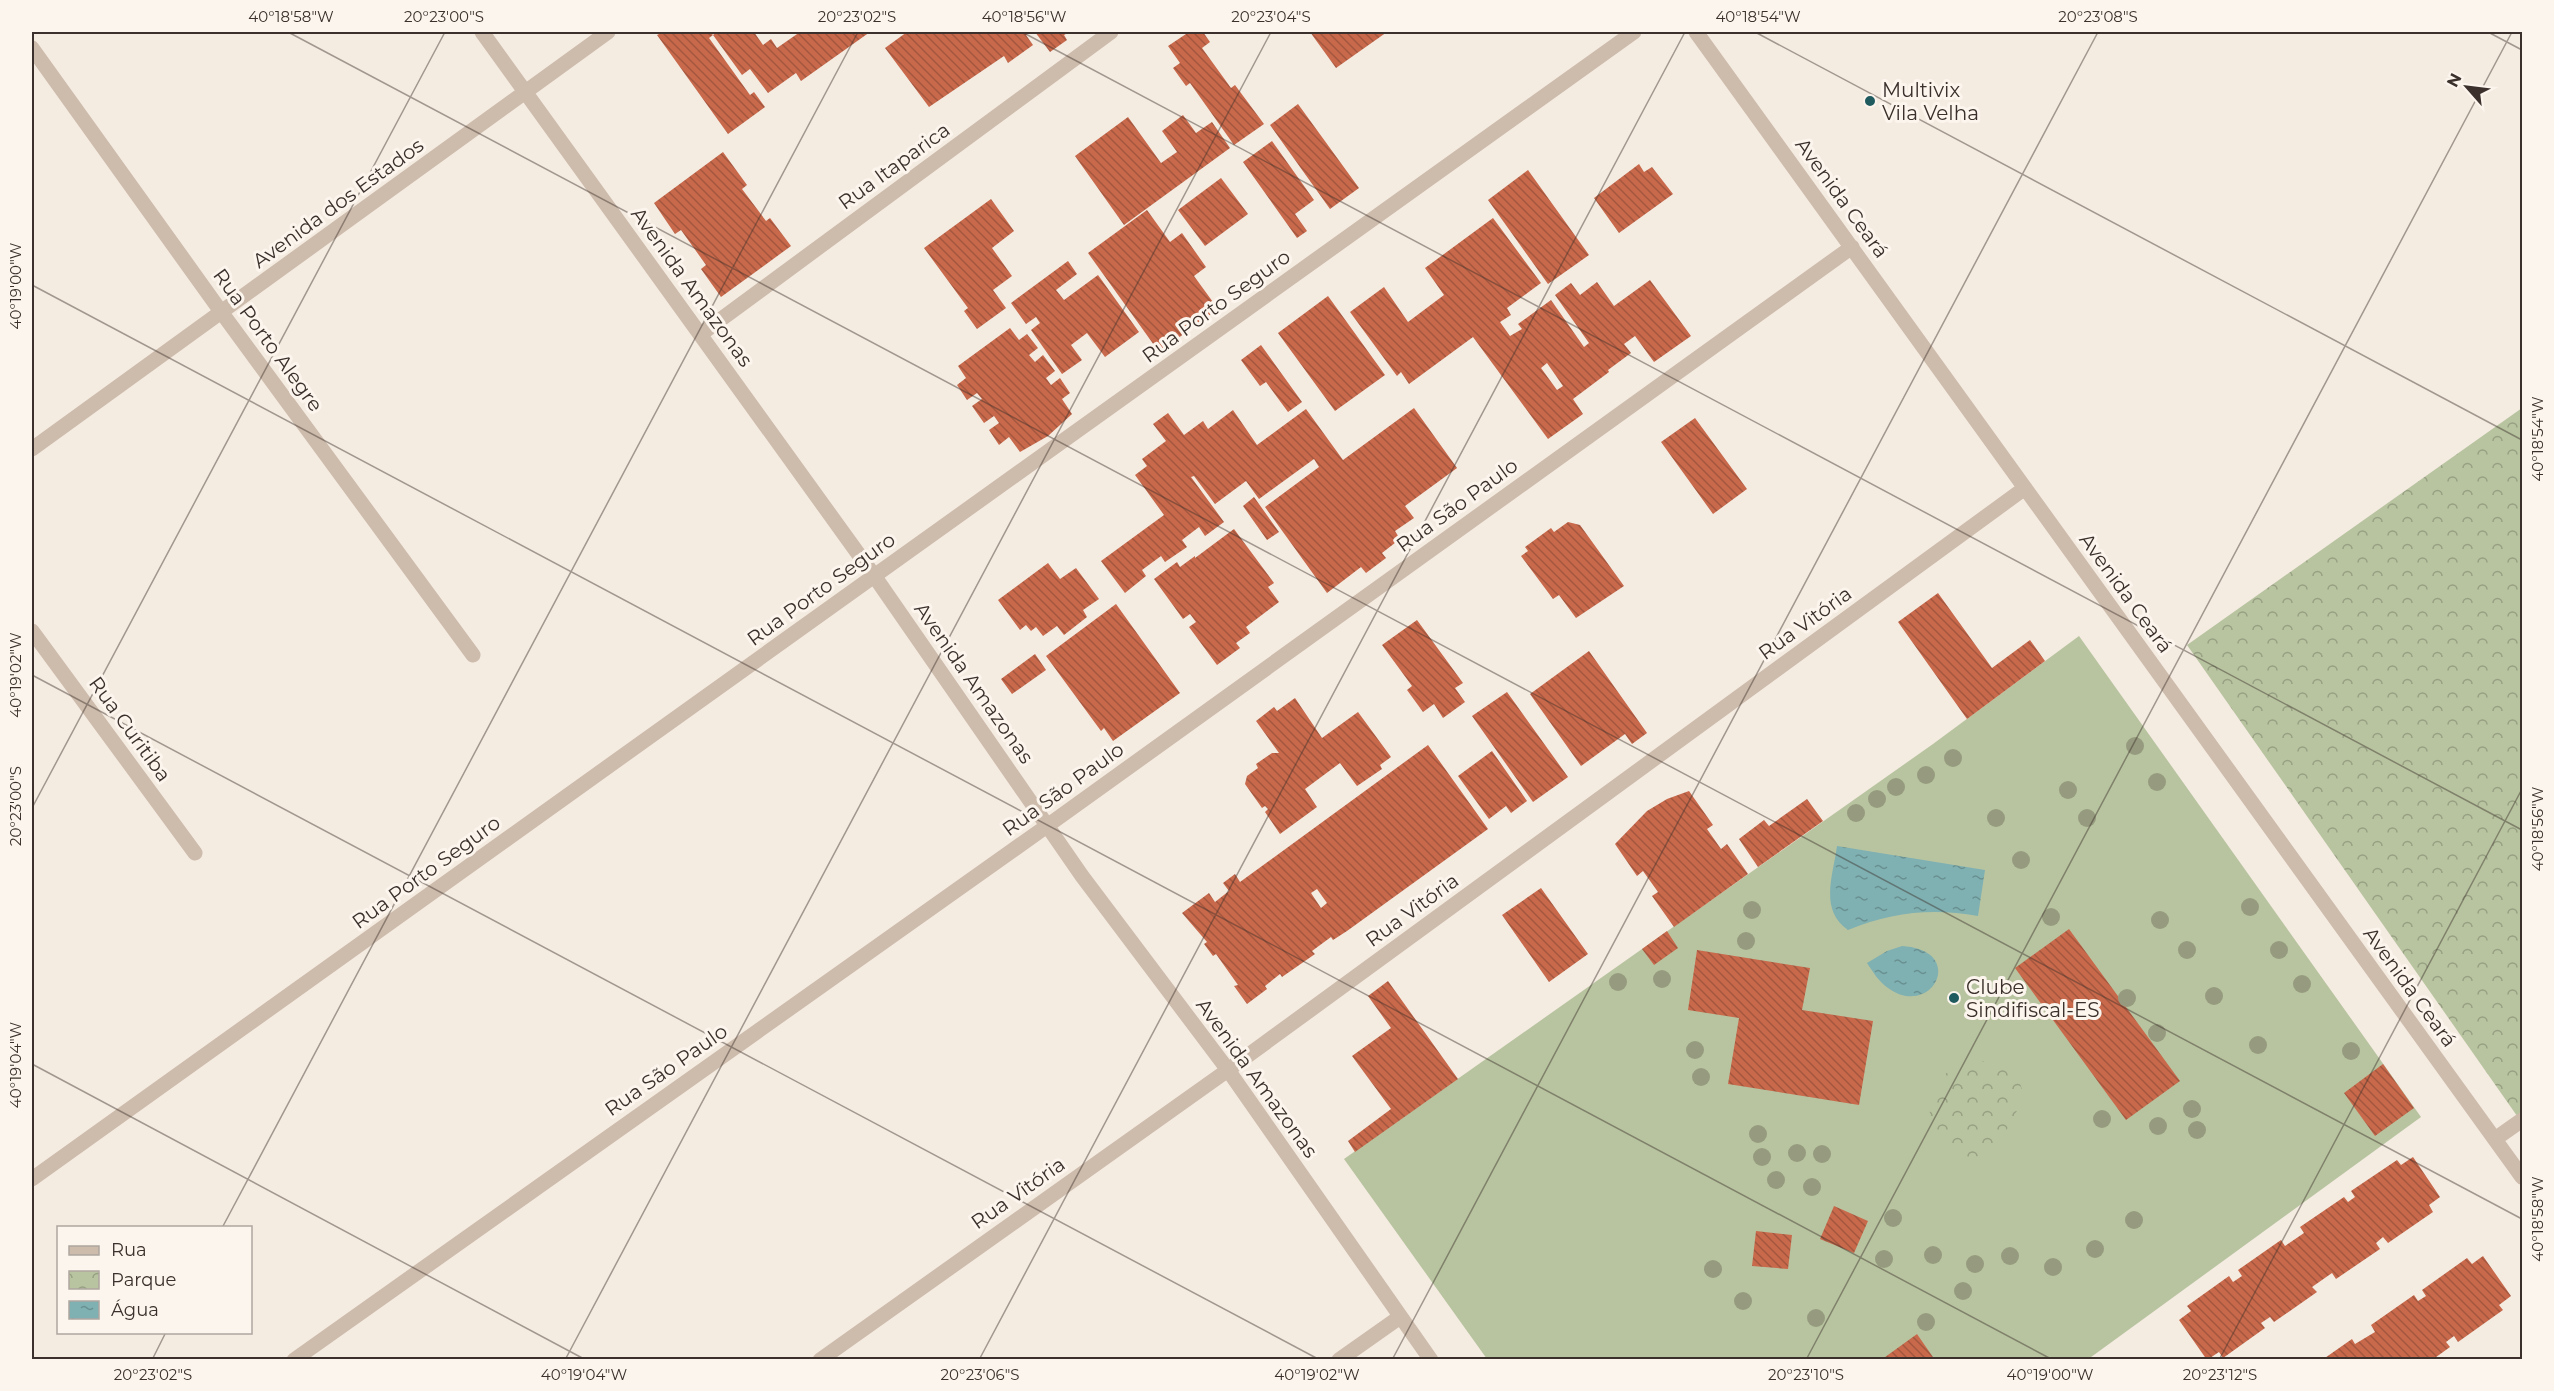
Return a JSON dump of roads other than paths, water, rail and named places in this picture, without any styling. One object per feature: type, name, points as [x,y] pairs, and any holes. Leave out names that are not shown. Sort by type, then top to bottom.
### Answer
[{"type":"street","name":"Avenida Amazonas","points":[[482,32],[875,577],[1047,826],[1228,1070],[1431,1359]]},
{"type":"street","name":"Avenida dos Estados","points":[[32,448],[222,313],[608,32]]},
{"type":"street","name":"Rua Itaparica","points":[[701,334],[1111,32]]},
{"type":"street","name":"Rua Porto Seguro","points":[[32,1179],[1634,32]]},
{"type":"street","name":"Avenida Ceará","points":[[1696,32],[2523,1177]]},
{"type":"street","name":"Rua Porto Alegre","points":[[32,48],[222,313],[474,656]]},
{"type":"street","name":"Rua São Paulo","points":[[294,1359],[1047,826],[1852,247]]},
{"type":"street","name":"Rua Vitória","points":[[820,1359],[1228,1070],[2025,488]]},
{"type":"street","name":"Rua Curitiba","points":[[32,631],[195,853]]},
{"type":"street","points":[[2495,1139],[2523,1120]]},
{"type":"street","points":[[1339,1359],[1400,1317]]},
{"type":"water","points":[[1837,846],[1985,870],[1978,916],[1944,912],[1912,913],[1880,919],[1848,930],[1833,913],[1831,903],[1831,880]]},
{"type":"water","points":[[1902,946],[1922,950],[1934,959],[1938,969],[1936,980],[1929,990],[1918,996],[1904,996],[1888,988],[1867,963],[1887,951]]},
{"type":"place","name":"Multivix Vila Velha","points":[[1870,101]]},
{"type":"place","name":"Clube Sindifiscal-ES","points":[[1954,998]]}]
